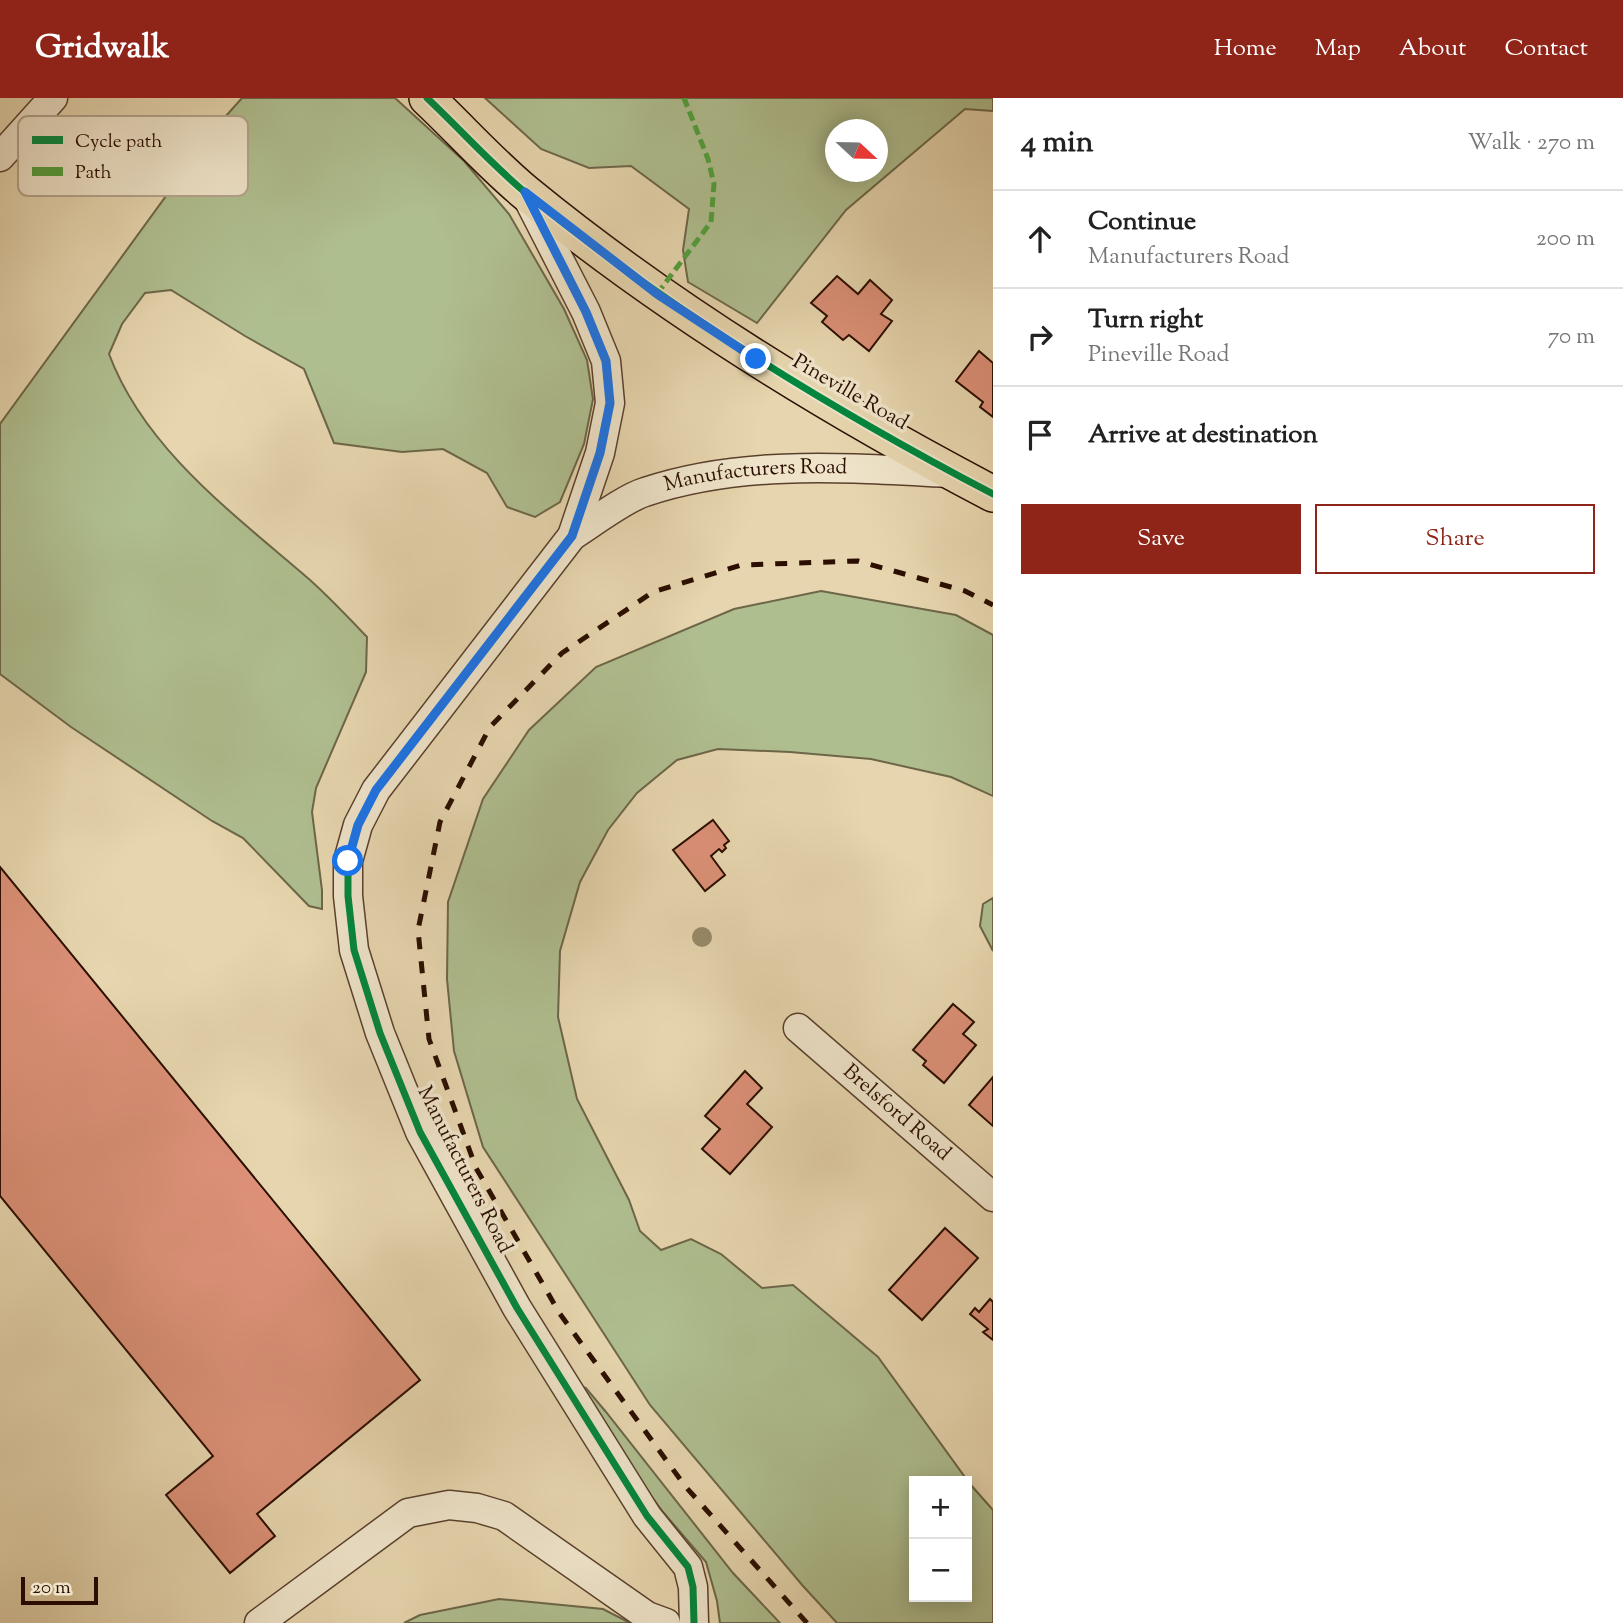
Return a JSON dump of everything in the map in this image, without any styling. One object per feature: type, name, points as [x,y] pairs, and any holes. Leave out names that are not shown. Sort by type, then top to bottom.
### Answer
[{"type":"main road","name":"Pineville Road","points":[[427,98],[525,192],[668,301],[756,359],[993,494]]},
{"type":"street","points":[[36,116],[52,98]]},
{"type":"street","points":[[0,157],[18,137]]},
{"type":"street","name":"Manufacturers Road","points":[[525,192],[586,312],[606,361],[610,403],[600,453],[572,536],[376,790],[358,825],[348,861],[348,896],[354,950],[380,1033],[420,1132],[517,1308],[647,1516],[688,1567],[693,1587],[694,1623]]},
{"type":"street","name":"Manufacturers Road","points":[[572,536],[643,492],[706,476],[760,470],[836,468],[952,473]]},
{"type":"street","name":"Brelsford Road","points":[[798,1028],[993,1197]]},
{"type":"street","points":[[259,1623],[408,1513],[449,1505],[477,1508],[504,1516],[648,1616],[666,1623]]},
{"type":"green space","points":[[242,98],[395,98],[464,161],[509,214],[564,309],[587,360],[593,399],[584,444],[560,502],[535,517],[507,507],[487,473],[443,449],[402,452],[334,443],[304,369],[171,290],[145,293],[122,324],[109,354],[125,389],[145,421],[195,479],[317,587],[367,637],[366,672],[316,788],[312,812],[322,909],[309,906],[243,838],[212,821],[71,727],[0,674],[0,424],[166,196],[248,196],[248,116],[226,116]]},
{"type":"green space","points":[[485,98],[993,98],[993,111],[965,109],[888,174],[888,119],[825,119],[825,182],[879,182],[846,210],[757,323],[688,282],[683,250],[689,209],[631,166],[589,168],[541,149]]},
{"type":"green space","points":[[821,591],[956,615],[993,635],[993,796],[951,777],[871,759],[718,749],[677,760],[637,793],[608,830],[580,882],[560,951],[558,1017],[577,1099],[629,1200],[640,1231],[661,1250],[691,1239],[721,1254],[762,1288],[793,1285],[878,1357],[964,1476],[909,1476],[909,1602],[972,1602],[972,1486],[993,1510],[993,1623],[837,1623],[650,1405],[483,1147],[454,1051],[447,979],[448,902],[483,799],[529,730],[596,667],[734,609]]},
{"type":"green space","points":[[993,898],[993,951],[980,926],[983,904]]},
{"type":"green space","points":[[583,1387],[606,1412],[733,1573],[780,1623],[720,1623],[706,1562],[663,1512],[628,1465],[582,1390]]},
{"type":"green space","points":[[499,1599],[603,1609],[630,1623],[404,1623],[420,1615]]},
{"type":"building","points":[[837,276],[858,294],[870,280],[892,300],[881,314],[892,321],[869,351],[849,335],[843,340],[822,322],[827,316],[811,303]]},
{"type":"building","points":[[979,351],[993,363],[993,417],[980,407],[983,402],[956,381]]},
{"type":"building","points":[[713,820],[729,841],[722,852],[719,849],[711,856],[725,875],[705,891],[673,850]]},
{"type":"building","points":[[0,867],[420,1380],[257,1514],[275,1536],[230,1573],[166,1495],[213,1456],[0,1196]]},
{"type":"building","points":[[953,1004],[974,1022],[963,1034],[976,1045],[944,1083],[923,1065],[926,1061],[913,1050]]},
{"type":"building","points":[[745,1071],[762,1088],[747,1104],[772,1127],[730,1174],[702,1149],[720,1129],[705,1116]]},
{"type":"building","points":[[993,1077],[993,1126],[969,1105]]},
{"type":"building","points":[[945,1228],[978,1258],[922,1320],[889,1290]]},
{"type":"building","points":[[990,1299],[993,1302],[993,1340],[983,1332],[988,1329],[970,1314],[975,1308],[979,1312]]},
{"type":"railway","points":[[807,1623],[685,1486],[560,1314],[476,1168],[429,1039],[418,930],[440,822],[490,727],[562,653],[653,592],[741,565],[858,561],[965,591],[993,605]]},
{"type":"marked path","points":[[657,294],[711,222],[714,184],[708,159],[684,98]]},
{"type":"cycle path","points":[[427,98],[526,193],[637,278],[752,356],[811,392],[993,494]]},
{"type":"cycle path","points":[[525,192],[586,312],[606,361],[610,403],[600,453],[572,536],[376,790],[358,825],[348,861],[348,896],[354,950],[380,1033],[420,1132],[517,1308],[647,1516],[688,1567],[693,1587],[694,1623]]},
{"type":"route","points":[[348,861],[358,825],[376,790],[572,536],[600,453],[610,403],[606,361],[586,312],[525,192],[657,294],[756,359]]}]
